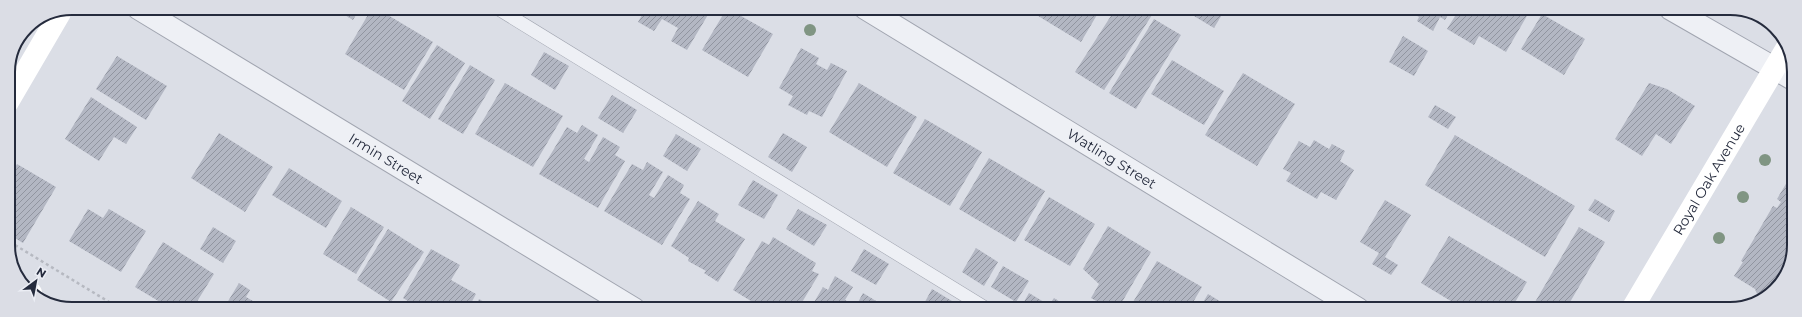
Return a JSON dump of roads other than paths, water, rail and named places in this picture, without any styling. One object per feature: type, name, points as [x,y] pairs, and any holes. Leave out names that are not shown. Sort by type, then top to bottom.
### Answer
[{"type":"street","name":"Irmin Street","points":[[150,15],[622,302]]},
{"type":"street","name":"Watling Street","points":[[875,15],[1347,302]]},
{"type":"street","points":[[1681,15],[1784,74]]},
{"type":"street","points":[[15,90],[58,17]]},
{"type":"street","name":"Royal Oak Avenue","points":[[1637,302],[1784,74],[1785,58]]},
{"type":"lane","points":[[508,15],[976,302]]}]
